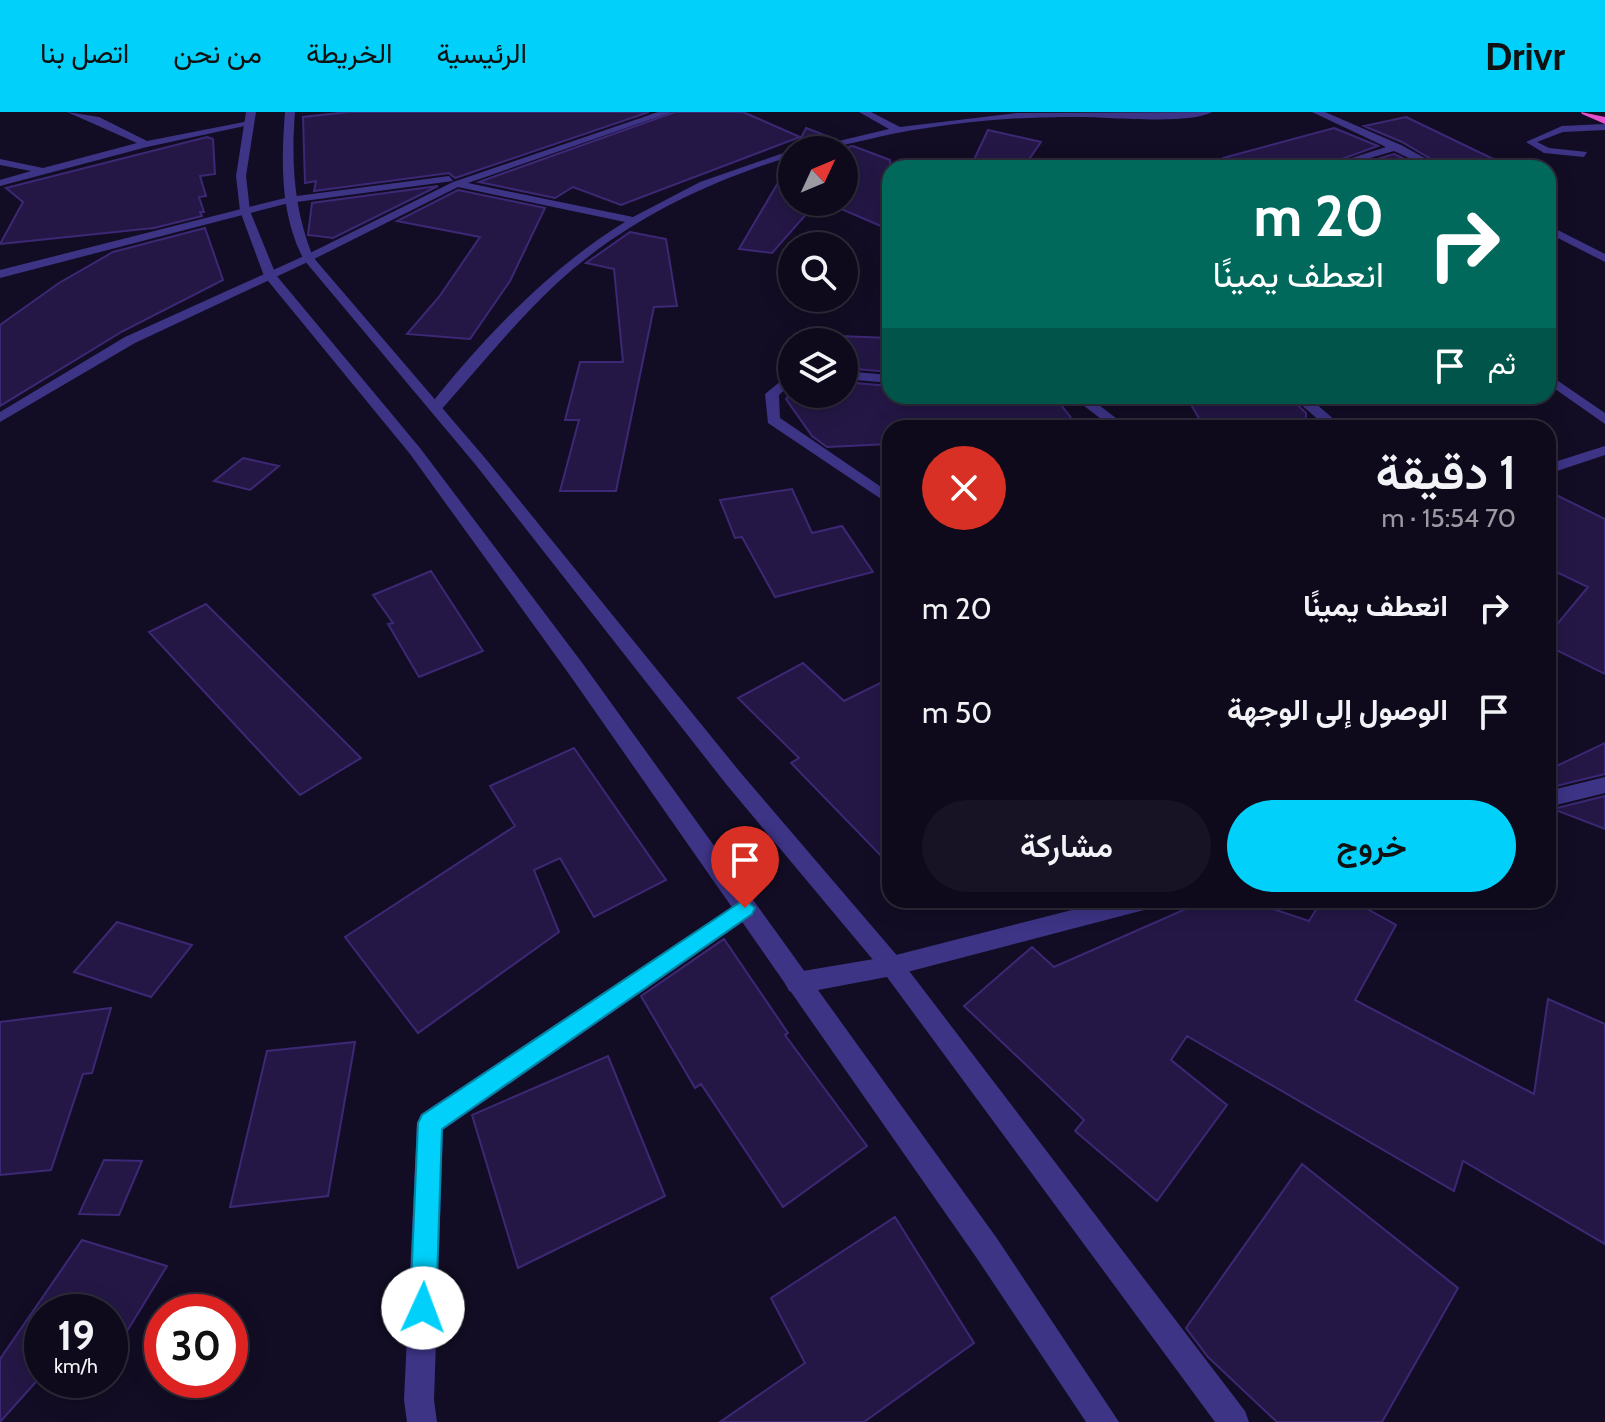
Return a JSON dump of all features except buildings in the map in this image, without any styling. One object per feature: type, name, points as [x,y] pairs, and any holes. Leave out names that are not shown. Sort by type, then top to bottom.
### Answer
[{"type":"highway","points":[[1586,112],[1605,124]]},
{"type":"street","points":[[72,112],[96,119],[146,144]]},
{"type":"street","points":[[290,112],[286,155],[289,200],[294,228],[308,258],[435,408],[733,778],[892,966],[1234,1422]]},
{"type":"street","points":[[0,418],[130,340],[308,258],[457,184],[496,168],[667,112]]},
{"type":"street","points":[[864,112],[897,129]]},
{"type":"street","points":[[858,138],[897,129],[1050,113],[1161,118],[1207,112]]},
{"type":"street","points":[[1317,112],[1423,160]]},
{"type":"street","points":[[0,183],[250,118],[241,176],[245,211],[270,276],[415,451],[576,669],[986,1247],[1104,1422]]},
{"type":"street","points":[[1353,160],[1398,147]]},
{"type":"street","points":[[435,408],[567,269],[632,220],[732,174],[778,158]]},
{"type":"street","points":[[0,162],[41,170]]},
{"type":"street","points":[[0,274],[289,200],[431,184],[496,168]]},
{"type":"street","points":[[457,184],[632,220]]},
{"type":"street","points":[[1556,232],[1605,259]]},
{"type":"street","points":[[1587,249],[1605,247]]},
{"type":"street","points":[[858,376],[882,378]]},
{"type":"street","points":[[1556,384],[1605,420]]},
{"type":"street","points":[[778,389],[772,394],[773,420],[882,495]]},
{"type":"street","points":[[1089,404],[1111,420]]},
{"type":"street","points":[[1308,404],[1327,420]]},
{"type":"street","points":[[1556,466],[1605,450]]},
{"type":"street","points":[[1556,797],[1605,785]]},
{"type":"street","points":[[422,1422],[419,1400],[430,1123],[745,908]]},
{"type":"street","points":[[797,983],[892,966],[1117,908]]},
{"type":"lane","points":[[1584,154],[1547,151],[1530,142],[1562,129],[1605,124]]},
{"type":"route","points":[[423,1308],[430,1123],[745,908]]}]
